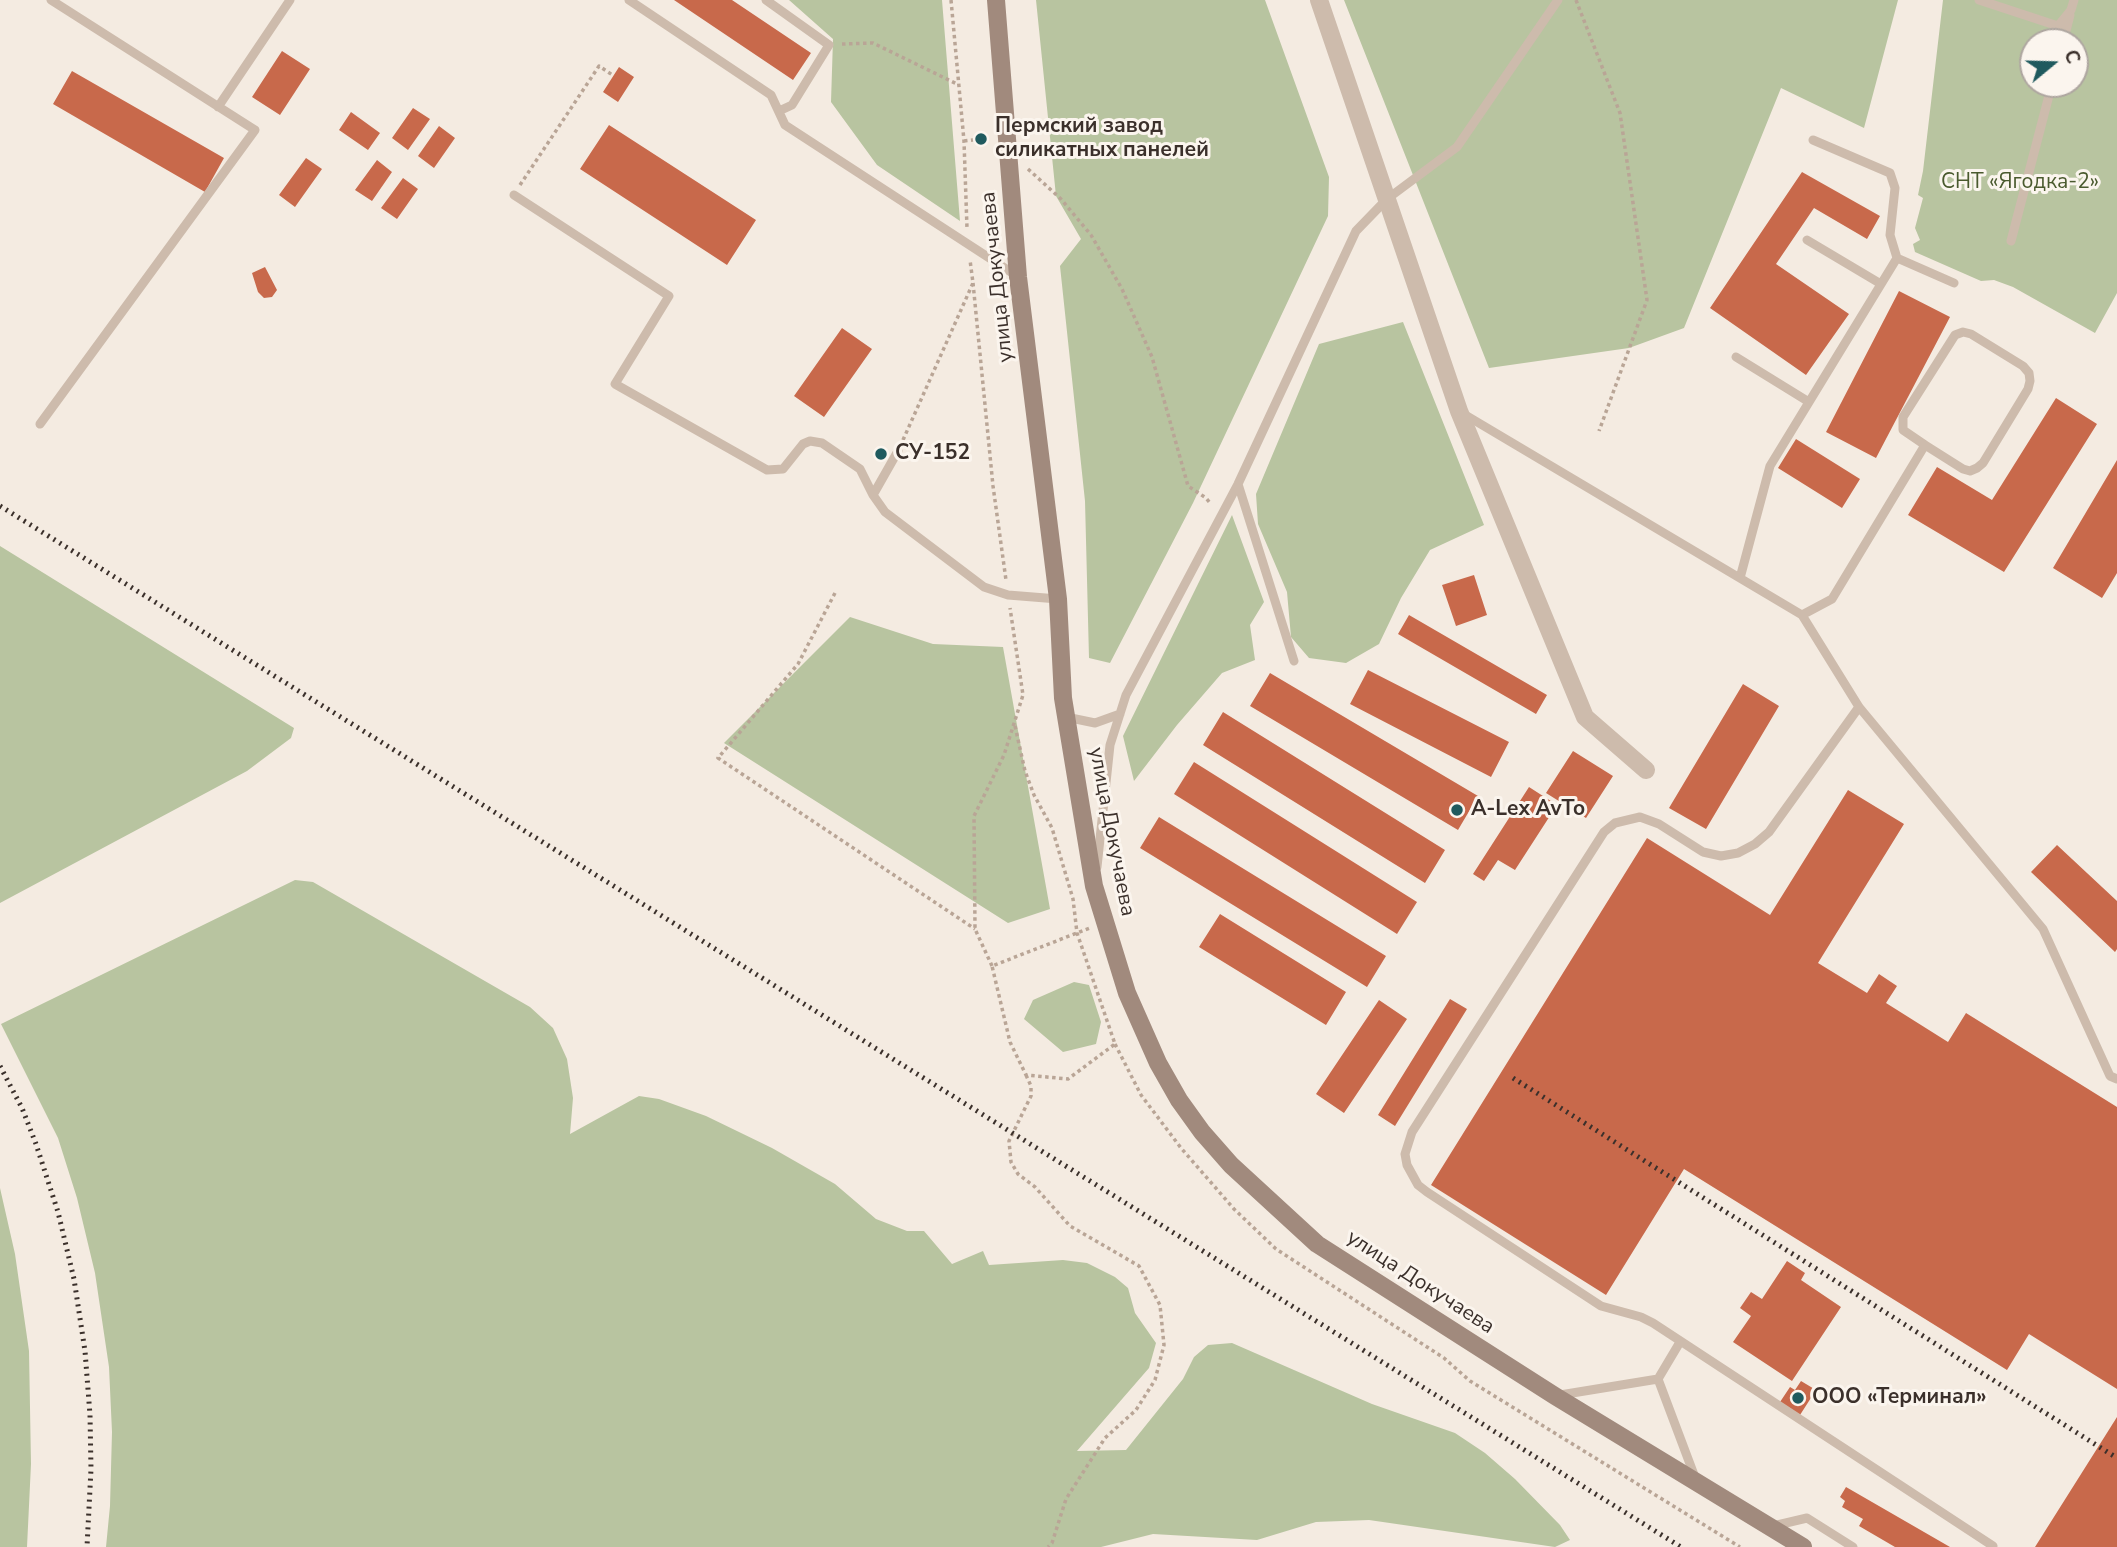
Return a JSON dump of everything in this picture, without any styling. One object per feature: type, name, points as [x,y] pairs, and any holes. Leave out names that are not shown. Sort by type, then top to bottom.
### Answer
[{"type":"main road","name":"улица Докучаева","points":[[996,0],[1018,276],[1058,599],[1063,698],[1094,886],[1127,992],[1158,1063],[1179,1100],[1202,1132],[1231,1165],[1317,1244],[1555,1396],[1803,1547]]},
{"type":"street","points":[[1319,0],[1459,411],[1585,717],[1646,770]]},
{"type":"lane","points":[[40,424],[255,130],[51,0]]},
{"type":"lane","points":[[218,107],[290,0]]},
{"type":"lane","points":[[629,0],[771,95],[785,125],[1018,276]]},
{"type":"lane","points":[[766,0],[829,44],[792,105],[779,111]]},
{"type":"lane","points":[[1094,886],[1110,745],[1126,695],[1238,484],[1356,231],[1387,199],[1457,147],[1558,0]]},
{"type":"lane","points":[[1979,0],[2058,26],[2071,10]]},
{"type":"lane","points":[[2066,28],[2074,0]]},
{"type":"lane","points":[[2011,241],[2048,98]]},
{"type":"lane","points":[[1740,578],[1770,466],[1896,258],[1890,235],[1895,188],[1891,173],[1812,140]]},
{"type":"lane","points":[[513,195],[669,296],[615,384],[767,470],[783,469],[803,444],[810,441],[822,443],[860,468],[885,512],[984,587],[1008,595],[1058,599]]},
{"type":"lane","points":[[1807,240],[1881,284]]},
{"type":"lane","points":[[1896,258],[1954,283]]},
{"type":"lane","points":[[1963,332],[1971,334],[2023,366],[2029,373],[2028,389],[1983,463],[1977,468],[1970,471],[1963,469],[1925,445],[1903,430],[1903,418],[1955,335],[1963,332]]},
{"type":"lane","points":[[1736,357],[1809,402]]},
{"type":"lane","points":[[1459,411],[1802,615],[1859,707],[2043,929],[2110,1076],[2117,1079]]},
{"type":"lane","points":[[1802,615],[1832,599],[1925,445]]},
{"type":"lane","points":[[873,495],[898,451]]},
{"type":"lane","points":[[1238,484],[1294,661]]},
{"type":"lane","points":[[1859,707],[1769,832],[1746,849],[1721,856],[1703,852],[1659,824],[1640,817],[1615,823],[1604,832],[1406,1143],[1407,1165],[1418,1185],[1427,1192],[1601,1306],[1641,1317],[1993,1546]]},
{"type":"lane","points":[[1066,717],[1095,723],[1120,714]]},
{"type":"lane","points":[[1555,1396],[1658,1379],[1680,1342]]},
{"type":"lane","points":[[1658,1379],[1697,1481]]},
{"type":"lane","points":[[1770,1527],[1807,1518],[1853,1547]]},
{"type":"path","points":[[1576,0],[1620,113],[1647,300],[1599,431]]},
{"type":"path","points":[[829,44],[873,43],[958,84]]},
{"type":"path","points":[[513,195],[599,66],[614,76]]},
{"type":"path","points":[[964,141],[981,139]]},
{"type":"path","points":[[1009,151],[1061,199],[1091,235],[1122,289],[1152,357],[1188,486],[1206,498],[1220,517]]},
{"type":"path","points":[[974,282],[993,486],[1023,695],[1004,755],[974,816],[975,929],[992,966],[1010,1042],[1031,1086],[1031,1096],[1009,1141],[1011,1162],[1018,1174],[1035,1187],[1070,1226],[1139,1266],[1160,1305],[1164,1345],[1154,1380],[1136,1410],[1105,1438],[1066,1499],[1052,1543],[1048,1547]]},
{"type":"path","points":[[835,593],[798,664],[718,758],[975,929]]},
{"type":"path","points":[[1014,723],[1025,771],[1034,795],[1052,828],[1073,899],[1077,933],[1115,1044],[1068,1079],[1026,1075]]},
{"type":"path","points":[[992,966],[1105,922]]},
{"type":"green space","points":[[789,0],[942,0],[960,221],[877,165],[831,102],[833,39]]},
{"type":"green space","points":[[1036,0],[1265,0],[1329,177],[1328,216],[1193,503],[1110,663],[1089,658],[1085,501],[1060,266],[1081,239],[1056,196]]},
{"type":"green space","points":[[1344,0],[1898,0],[1864,128],[1781,88],[1684,328],[1629,348],[1489,368]]},
{"type":"green space","name":"СНТ «Ягодка-2»","points":[[1943,0],[2117,0],[2117,293],[2095,333],[2013,287],[1994,280],[1981,281],[1915,252],[1913,244],[1920,240],[1915,228],[1923,198],[1918,195]]},
{"type":"green space","points":[[1403,322],[1484,525],[1430,550],[1401,598],[1379,644],[1346,663],[1309,658],[1291,637],[1287,592],[1258,524],[1256,494],[1319,344]]},
{"type":"green space","points":[[1232,515],[1264,602],[1250,625],[1255,660],[1222,673],[1134,781],[1123,736]]},
{"type":"green space","points":[[0,546],[294,728],[291,738],[247,771],[0,903]]},
{"type":"green space","points":[[850,617],[933,644],[1003,647],[1050,909],[1008,923],[724,743]]},
{"type":"green space","points":[[295,880],[313,882],[530,1007],[553,1028],[567,1059],[573,1098],[570,1134],[639,1096],[659,1099],[706,1116],[772,1148],[835,1184],[876,1219],[907,1231],[924,1231],[952,1264],[983,1251],[989,1265],[1063,1260],[1087,1263],[1115,1277],[1128,1288],[1135,1313],[1156,1343],[1149,1368],[1077,1451],[1126,1450],[1183,1379],[1194,1357],[1208,1345],[1232,1343],[1372,1404],[1455,1433],[1485,1453],[1515,1479],[1560,1525],[1570,1540],[1555,1547],[1369,1520],[1316,1522],[1257,1540],[1153,1534],[1101,1547],[106,1547],[112,1432],[109,1367],[95,1273],[77,1198],[58,1138],[1,1024]]},
{"type":"green space","points":[[1074,982],[1089,985],[1101,1022],[1096,1044],[1063,1052],[1024,1019],[1033,1000]]},
{"type":"green space","points":[[0,1188],[15,1254],[29,1351],[31,1464],[27,1547],[0,1547]]},
{"type":"building","points":[[674,0],[732,0],[811,53],[793,80]]},
{"type":"building","points":[[282,51],[310,69],[280,115],[252,97]]},
{"type":"building","points":[[619,67],[634,77],[618,102],[603,92]]},
{"type":"building","points":[[72,71],[224,158],[205,192],[53,104]]},
{"type":"building","points":[[413,108],[430,119],[408,150],[392,138]]},
{"type":"building","points":[[351,112],[380,133],[368,150],[339,130]]},
{"type":"building","points":[[609,125],[756,220],[727,265],[580,169]]},
{"type":"building","points":[[439,126],[455,138],[434,168],[418,156]]},
{"type":"building","points":[[306,158],[322,169],[295,207],[279,195]]},
{"type":"building","points":[[377,160],[392,172],[372,201],[355,190]]},
{"type":"building","points":[[1802,172],[1880,216],[1867,239],[1814,208],[1776,264],[1849,314],[1806,375],[1710,308]]},
{"type":"building","points":[[403,178],[418,189],[397,219],[381,208]]},
{"type":"building","points":[[265,267],[277,290],[272,297],[264,298],[258,292],[252,273]]},
{"type":"building","points":[[1899,291],[1950,317],[1876,458],[1826,432]]},
{"type":"building","points":[[842,328],[872,349],[824,417],[794,396]]},
{"type":"building","points":[[2056,398],[2097,424],[2004,572],[1908,515],[1937,467],[1992,500]]},
{"type":"building","points":[[1796,439],[1860,479],[1842,508],[1778,468]]},
{"type":"building","points":[[2117,460],[2117,573],[2102,598],[2053,568]]},
{"type":"building","points":[[1474,575],[1487,615],[1456,626],[1442,585]]},
{"type":"building","points":[[1409,615],[1547,695],[1536,714],[1398,634]]},
{"type":"building","points":[[1368,670],[1509,742],[1491,777],[1350,704]]},
{"type":"building","points":[[1270,673],[1478,796],[1458,830],[1250,706]]},
{"type":"building","points":[[1743,684],[1779,706],[1706,829],[1669,808]]},
{"type":"building","points":[[1223,712],[1445,850],[1425,883],[1203,745]]},
{"type":"building","points":[[1573,751],[1613,776],[1586,818],[1546,793]]},
{"type":"building","points":[[1194,762],[1417,902],[1397,934],[1174,794]]},
{"type":"building","points":[[1529,787],[1557,805],[1515,870],[1498,860],[1484,881],[1473,874]]},
{"type":"building","points":[[1848,790],[1904,824],[1818,963],[1867,993],[1879,974],[1897,986],[1886,1003],[1948,1042],[1966,1013],[2117,1107],[2117,1389],[2029,1334],[2007,1370],[1684,1169],[1606,1295],[1431,1185],[1647,838],[1770,915]]},
{"type":"building","points":[[1159,817],[1386,956],[1367,987],[1140,848]]},
{"type":"building","points":[[2057,845],[2117,901],[2115,952],[2031,872]]},
{"type":"building","points":[[1220,914],[1346,992],[1326,1025],[1199,947]]},
{"type":"building","points":[[1450,999],[1467,1009],[1395,1126],[1378,1115]]},
{"type":"building","points":[[1379,1000],[1407,1019],[1344,1113],[1316,1094]]},
{"type":"building","points":[[1787,1261],[1805,1273],[1801,1280],[1841,1307],[1792,1381],[1733,1342],[1751,1316],[1740,1308],[1751,1292],[1762,1299]]},
{"type":"building","points":[[1801,1381],[1816,1390],[1800,1415],[1780,1402],[1790,1387],[1795,1390]]},
{"type":"building","points":[[2117,1417],[2117,1547],[2035,1547]]},
{"type":"building","points":[[1846,1487],[1950,1547],[1895,1547],[1859,1526],[1863,1519],[1842,1507],[1845,1501],[1840,1497]]},
{"type":"railway","points":[[0,506],[1681,1547]]},
{"type":"railway","points":[[0,1066],[22,1108],[36,1144],[58,1212],[74,1279],[85,1351],[90,1415],[91,1469],[87,1547]]},
{"type":"railway","points":[[1513,1078],[2117,1458]]},
{"type":"place","name":"Пермский завод силикатных панелей","points":[[981,139]]},
{"type":"place","name":"СУ-152","points":[[881,454]]},
{"type":"place","name":"A-Lex AvTo","points":[[1457,810]]},
{"type":"place","name":"ООО «Терминал»","points":[[1798,1398]]}]
